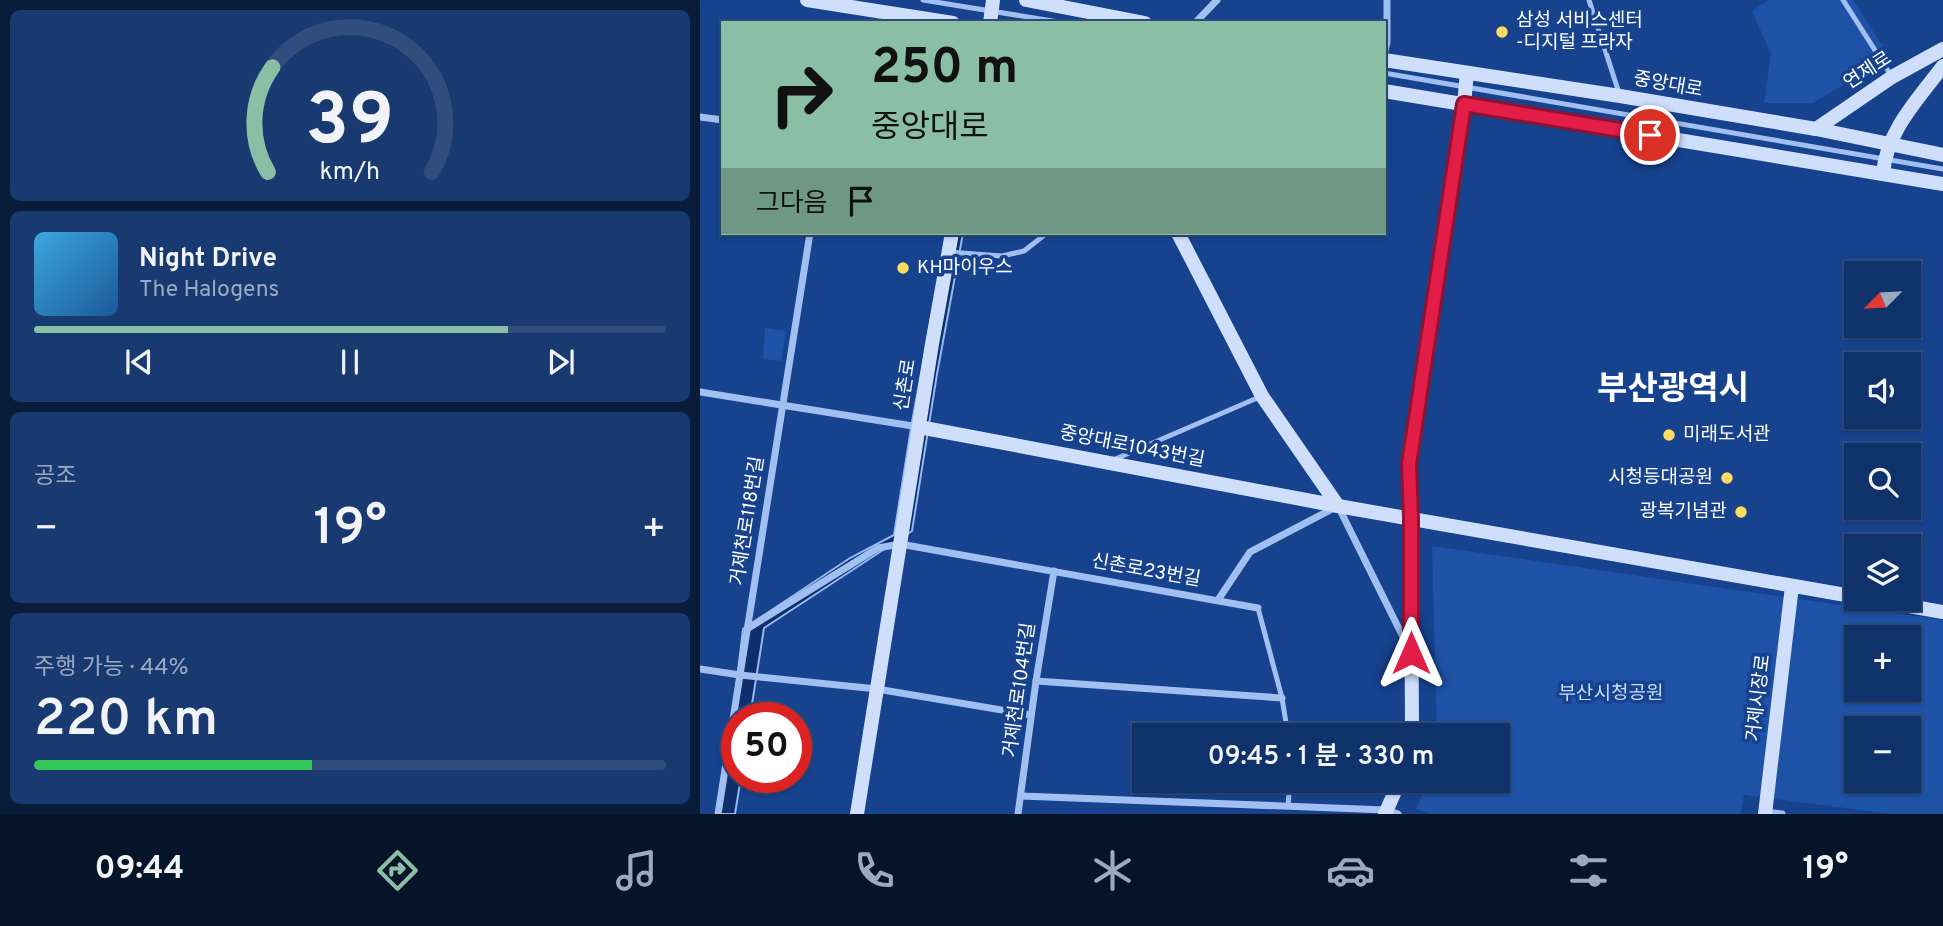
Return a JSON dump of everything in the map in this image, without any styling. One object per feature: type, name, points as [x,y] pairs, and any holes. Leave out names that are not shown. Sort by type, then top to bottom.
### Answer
[{"type":"main road","points":[[807,0],[940,21]]},
{"type":"main road","points":[[1026,0],[1135,21]]},
{"type":"main road","name":"연제로","points":[[1816,129],[1892,77],[1943,50]]},
{"type":"main road","name":"중앙대로","points":[[1386,58],[1466,79],[1620,96],[1816,129],[1887,152],[1943,155]]},
{"type":"main road","points":[[1883,174],[1887,152],[1902,120],[1943,66]]},
{"type":"main road","points":[[1412,723],[1409,464],[1466,79]]},
{"type":"main road","points":[[1386,91],[1943,184]]},
{"type":"main road","name":"신촌로","points":[[857,814],[952,235]]},
{"type":"main road","points":[[1179,235],[1262,396],[1338,506]]},
{"type":"main road","name":"중앙대로1043번길","points":[[919,427],[1338,506],[1844,595]]},
{"type":"main road","name":"거제시장로","points":[[1765,813],[1791,586]]},
{"type":"main road","points":[[1921,608],[1943,612]]},
{"type":"main road","points":[[1390,813],[1396,793]]},
{"type":"street","points":[[1197,21],[1217,0]]},
{"type":"street","points":[[1386,47],[1387,0]]},
{"type":"street","points":[[700,117],[721,120]]},
{"type":"street","name":"거제천로118번길","points":[[718,814],[810,235]]},
{"type":"street","points":[[700,391],[919,427]]},
{"type":"street","points":[[1218,600],[1250,552],[1338,506],[1411,653]]},
{"type":"street","points":[[747,629],[878,548],[900,544]]},
{"type":"street","name":"신촌로23번길","points":[[900,544],[1258,608]]},
{"type":"street","name":"거제천로104번길","points":[[1018,814],[1035,681],[1054,571]]},
{"type":"street","points":[[700,669],[877,688],[1031,715]]},
{"type":"street","points":[[1035,681],[1282,698]]},
{"type":"street","points":[[1021,796],[1288,806],[1390,813]]},
{"type":"street","points":[[1765,813],[1782,814]]},
{"type":"lane","points":[[923,0],[1053,21]]},
{"type":"lane","points":[[1589,0],[1620,96]]},
{"type":"lane","points":[[1843,0],[1892,77]]},
{"type":"lane","points":[[1386,73],[1466,79],[1887,152],[1943,169]]},
{"type":"lane","points":[[949,252],[1002,256],[1024,251],[1044,235]]},
{"type":"lane","points":[[1108,462],[1262,396]]},
{"type":"lane","name":"신촌로23번길","points":[[1258,608],[1286,723]]},
{"type":"lane","points":[[1288,806],[1289,793]]},
{"type":"green space","points":[[1769,0],[1853,0],[1890,57],[1813,103],[1764,103],[1771,54],[1752,11]]},
{"type":"green space","points":[[765,328],[786,331],[781,361],[763,359]]},
{"type":"green space","name":"부산시청공원","points":[[1432,546],[1844,606],[1844,611],[1881,611],[1943,620],[1943,814],[1892,814],[1744,795],[1741,814],[1432,814],[1416,809],[1422,793],[1510,793],[1510,723],[1437,723]]},
{"type":"shaded area","points":[[947,235],[963,235],[912,531],[764,628],[752,702],[734,702],[743,629],[850,558],[894,535]]},
{"type":"shaded area","points":[[721,792],[738,793],[735,814],[717,814]]},
{"type":"place","name":"삼성 서비스센터 -디지털 프라자","points":[[1502,32]]},
{"type":"place","name":"KH마이우스","points":[[903,268]]},
{"type":"place","name":"미래도서관","points":[[1669,435]]},
{"type":"place","name":"시청등대공원","points":[[1727,478]]},
{"type":"place","name":"광복기념관","points":[[1741,512]]},
{"type":"district","name":"부산광역시","points":[[1673,391]]},
{"type":"route","points":[[1411,653],[1409,464],[1464,104],[1650,135]]}]
